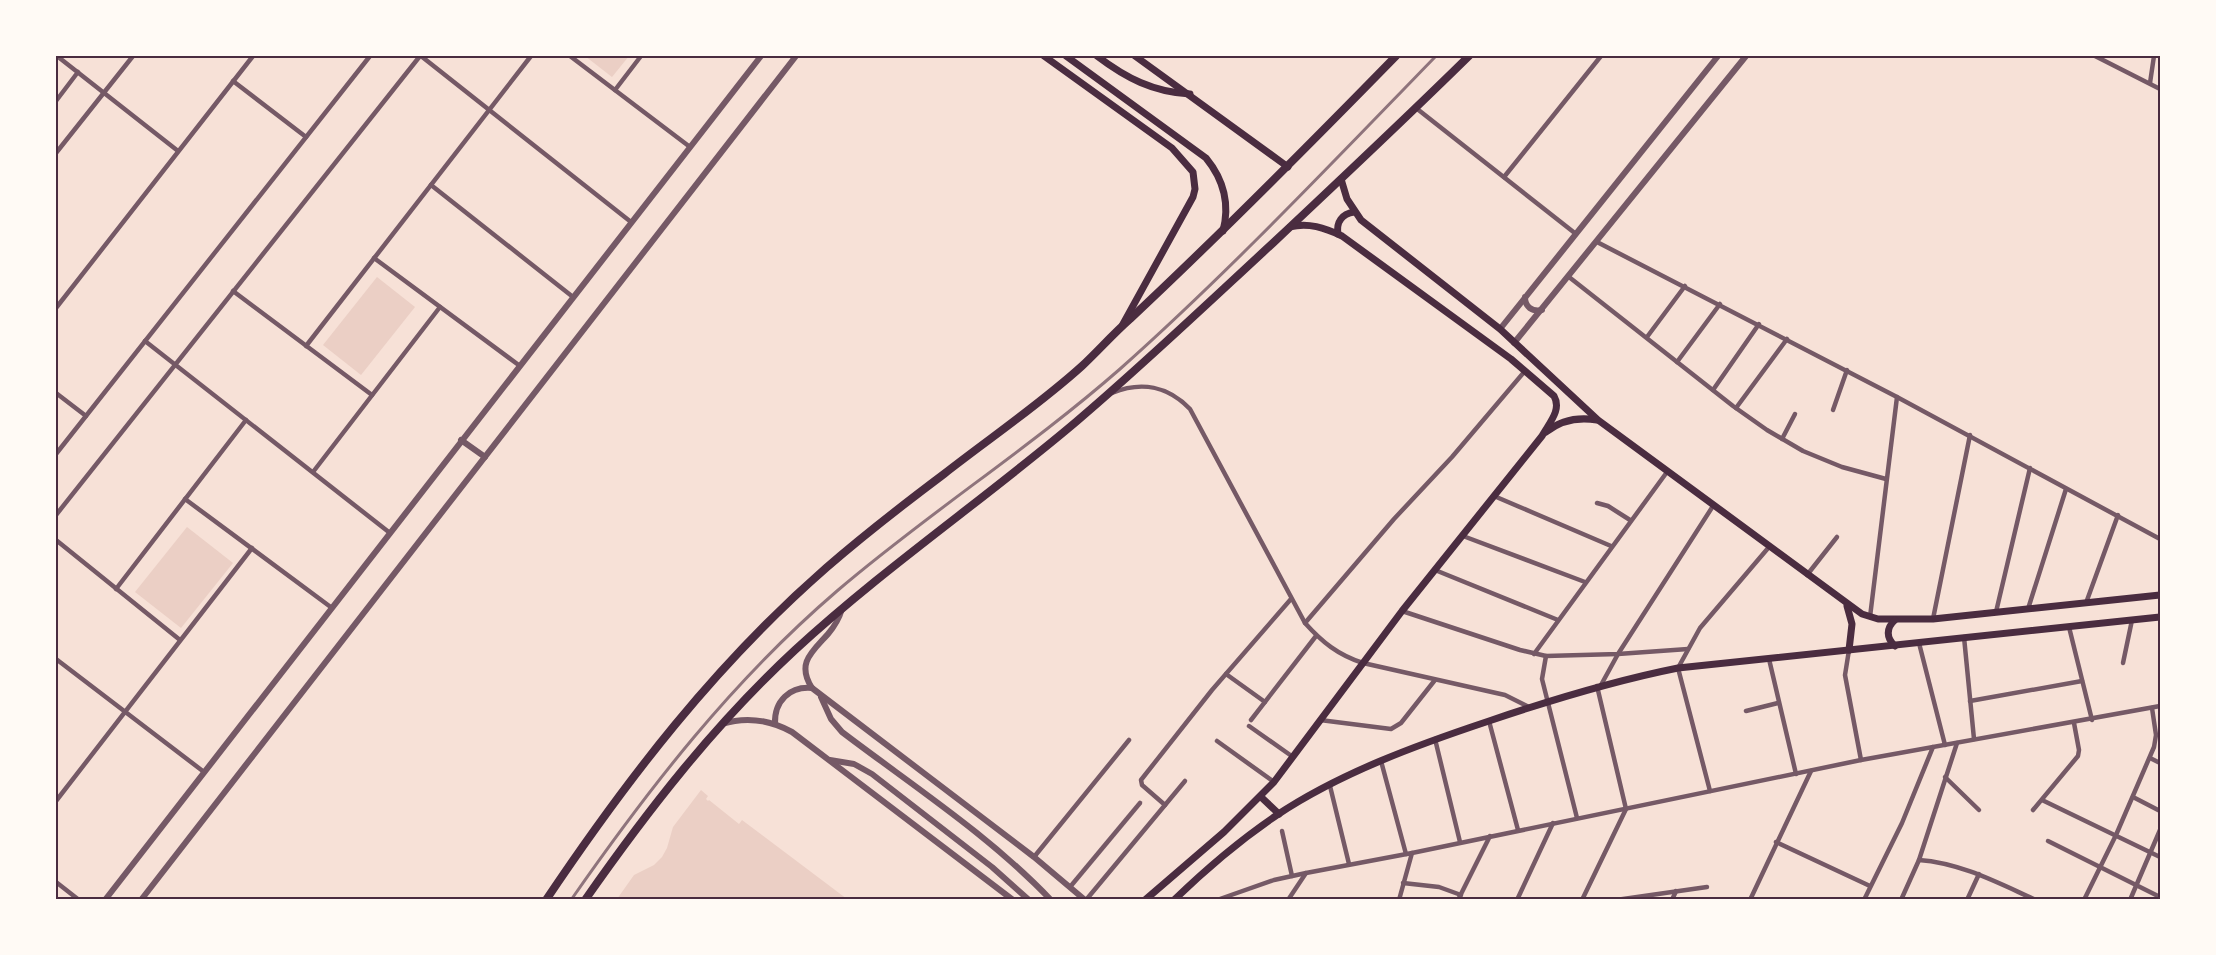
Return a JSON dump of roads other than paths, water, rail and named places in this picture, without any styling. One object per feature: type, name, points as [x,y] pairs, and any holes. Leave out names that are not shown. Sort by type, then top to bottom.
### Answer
[{"type":"main road","points":[[1044,56],[1172,148],[1193,172],[1196,189],[1121,327]]},
{"type":"main road","points":[[1066,56],[1206,158],[1222,182],[1226,212],[1222,232]]},
{"type":"main road","points":[[1097,56],[1136,82],[1154,89],[1190,94]]},
{"type":"main road","points":[[1135,56],[1288,167]]},
{"type":"main road","points":[[546,900],[598,824],[656,747],[708,684],[754,635],[828,567],[905,503],[1059,385],[1222,232],[1396,56]]},
{"type":"main road","points":[[585,900],[651,808],[721,725],[792,653],[843,608],[1106,396],[1290,227],[1469,56]]},
{"type":"main road","points":[[1172,148],[1180,138]]},
{"type":"main road","points":[[1341,178],[1347,199],[1354,212],[1500,329],[1598,420],[1846,604],[1870,617],[1895,620],[1933,619],[2160,596]]},
{"type":"main road","points":[[1338,234],[1338,224],[1341,219],[1354,212]]},
{"type":"main road","points":[[1145,900],[1224,832],[1274,782],[1402,611],[1542,435],[1556,411],[1557,402],[1554,396],[1525,371],[1338,234],[1310,225],[1300,224],[1290,227]]},
{"type":"main road","points":[[1542,435],[1568,420],[1588,418],[1598,420]]},
{"type":"main road","points":[[1846,604],[1852,624],[1848,650]]},
{"type":"main road","points":[[1174,900],[1224,854],[1279,814],[1330,786],[1381,761],[1435,739],[1546,700],[1678,668],[2160,617]]},
{"type":"main road","points":[[1895,620],[1888,633],[1895,646]]},
{"type":"main road","points":[[1261,796],[1279,814]]},
{"type":"street","points":[[57,56],[178,151]]},
{"type":"street","points":[[56,153],[132,56]]},
{"type":"street","points":[[56,308],[253,56]]},
{"type":"street","points":[[56,454],[370,56]]},
{"type":"street","points":[[56,515],[420,56],[631,222]]},
{"type":"street","points":[[306,345],[531,56]]},
{"type":"street","points":[[570,56],[690,147]]},
{"type":"street","points":[[615,90],[641,56]]},
{"type":"street","points":[[105,900],[761,56]]},
{"type":"street","points":[[141,900],[796,56]]},
{"type":"street","points":[[1504,177],[1601,56]]},
{"type":"street","points":[[1500,329],[1718,56]]},
{"type":"street","points":[[1514,343],[1746,56]]},
{"type":"street","points":[[2095,56],[2160,89]]},
{"type":"street","points":[[2150,83],[2154,56]]},
{"type":"street","points":[[56,101],[78,72]]},
{"type":"street","points":[[233,81],[306,137]]},
{"type":"street","points":[[1416,108],[1576,234]]},
{"type":"street","points":[[431,185],[573,297]]},
{"type":"street","points":[[1597,242],[1759,324],[2160,538]]},
{"type":"street","points":[[374,258],[520,366]]},
{"type":"street","points":[[1569,277],[1736,408],[1782,439],[1803,451],[1842,467],[1886,479]]},
{"type":"street","points":[[1647,338],[1685,286]]},
{"type":"street","points":[[233,291],[372,395]]},
{"type":"street","points":[[1525,297],[1528,307],[1542,310]]},
{"type":"street","points":[[1677,362],[1720,304]]},
{"type":"street","points":[[313,472],[440,307]]},
{"type":"street","points":[[1713,390],[1759,324]]},
{"type":"street","points":[[1736,408],[1787,339]]},
{"type":"street","points":[[145,341],[390,533]]},
{"type":"street","points":[[1833,410],[1846,370]]},
{"type":"street","points":[[1305,623],[1525,371]]},
{"type":"street","points":[[1106,396],[1125,388],[1146,386],[1166,391],[1190,409],[1305,623],[1316,636],[1339,653],[1363,663],[1505,695],[1529,706]]},
{"type":"street","points":[[56,393],[86,416]]},
{"type":"street","points":[[1870,617],[1897,397]]},
{"type":"street","points":[[1782,439],[1795,414]]},
{"type":"street","points":[[116,589],[246,420]]},
{"type":"street","points":[[1933,619],[1970,435]]},
{"type":"street","points":[[461,440],[485,457]]},
{"type":"street","points":[[1996,612],[2030,468]]},
{"type":"street","points":[[1534,654],[1667,472]]},
{"type":"street","points":[[2028,609],[2066,489]]},
{"type":"street","points":[[1494,496],[1611,546]]},
{"type":"street","points":[[185,499],[332,608]]},
{"type":"street","points":[[1597,503],[1608,506],[1630,520]]},
{"type":"street","points":[[1582,900],[1626,809],[1599,686],[1713,506]]},
{"type":"street","points":[[2086,603],[2118,515]]},
{"type":"street","points":[[1463,536],[1586,582]]},
{"type":"street","points":[[1807,575],[1837,537]]},
{"type":"street","points":[[56,540],[180,640]]},
{"type":"street","points":[[1710,791],[1678,668],[1706,620],[1769,547]]},
{"type":"street","points":[[56,801],[252,548]]},
{"type":"street","points":[[1436,570],[1558,620]]},
{"type":"street","points":[[1165,805],[1142,785],[1143,778],[1226,674],[1291,599]]},
{"type":"street","points":[[843,608],[834,626],[807,660],[806,671],[812,688],[1034,857],[1086,900],[1185,781]]},
{"type":"street","points":[[1402,611],[1546,656],[1688,649]]},
{"type":"street","points":[[2123,663],[2132,621]]},
{"type":"street","points":[[2069,627],[2092,720]]},
{"type":"street","points":[[1251,720],[1316,636]]},
{"type":"street","points":[[1964,637],[1974,739]]},
{"type":"street","points":[[1919,643],[1942,745]]},
{"type":"street","points":[[1848,650],[1845,675],[1861,760]]},
{"type":"street","points":[[1546,656],[1542,679],[1546,700],[1577,818]]},
{"type":"street","points":[[56,659],[204,772]]},
{"type":"street","points":[[1768,659],[1796,774]]},
{"type":"street","points":[[1226,674],[1265,702]]},
{"type":"street","points":[[1320,720],[1391,729],[1401,723],[1435,680]]},
{"type":"street","points":[[1970,701],[2082,681]]},
{"type":"street","points":[[776,724],[778,706],[785,696],[800,688],[812,688]]},
{"type":"street","points":[[821,696],[831,719],[842,732],[989,843],[1051,900]]},
{"type":"street","points":[[1746,711],[1778,703]]},
{"type":"street","points":[[1217,900],[1245,889],[1292,876],[1349,864],[1861,760],[2160,706]]},
{"type":"street","points":[[2085,899],[2150,758],[2156,735],[2152,708]]},
{"type":"street","points":[[721,725],[745,720],[776,724],[792,732],[1013,900]]},
{"type":"street","points":[[1489,721],[1518,830]]},
{"type":"street","points":[[2033,810],[2078,756],[2074,723]]},
{"type":"street","points":[[1249,726],[1293,757]]},
{"type":"street","points":[[1435,739],[1460,843]]},
{"type":"street","points":[[1034,857],[1129,740]]},
{"type":"street","points":[[1217,741],[1274,782]]},
{"type":"street","points":[[1901,900],[1919,860],[1957,743]]},
{"type":"street","points":[[1864,900],[1902,823],[1933,747]]},
{"type":"street","points":[[2150,758],[2160,763]]},
{"type":"street","points":[[830,760],[854,764],[872,774],[992,867],[1028,899]]},
{"type":"street","points":[[1381,761],[1406,854]]},
{"type":"street","points":[[1749,900],[1810,771]]},
{"type":"street","points":[[1945,777],[1979,810]]},
{"type":"street","points":[[1330,786],[1349,864]]},
{"type":"street","points":[[2133,798],[2160,811]]},
{"type":"street","points":[[2042,800],[2160,858]]},
{"type":"street","points":[[1070,887],[1140,803]]},
{"type":"street","points":[[1517,900],[1553,823]]},
{"type":"street","points":[[2130,900],[2160,830]]},
{"type":"street","points":[[1282,831],[1292,876]]},
{"type":"street","points":[[1403,883],[1438,887],[1459,897],[1490,836]]},
{"type":"street","points":[[2048,841],[2160,897]]},
{"type":"street","points":[[1776,842],[1870,886]]},
{"type":"street","points":[[1399,900],[1412,853]]},
{"type":"street","points":[[1919,860],[1948,864],[1979,874],[2036,900]]},
{"type":"street","points":[[1297,900],[1289,899],[1306,873]]},
{"type":"street","points":[[1967,900],[1979,874]]},
{"type":"street","points":[[56,882],[79,900]]},
{"type":"street","points":[[1616,900],[1707,887]]},
{"type":"street","points":[[1672,900],[1676,891]]},
{"type":"railway","points":[[571,900],[631,817],[694,737],[762,662],[837,591],[872,562],[1051,426],[1120,369],[1241,255],[1436,56]]}]
